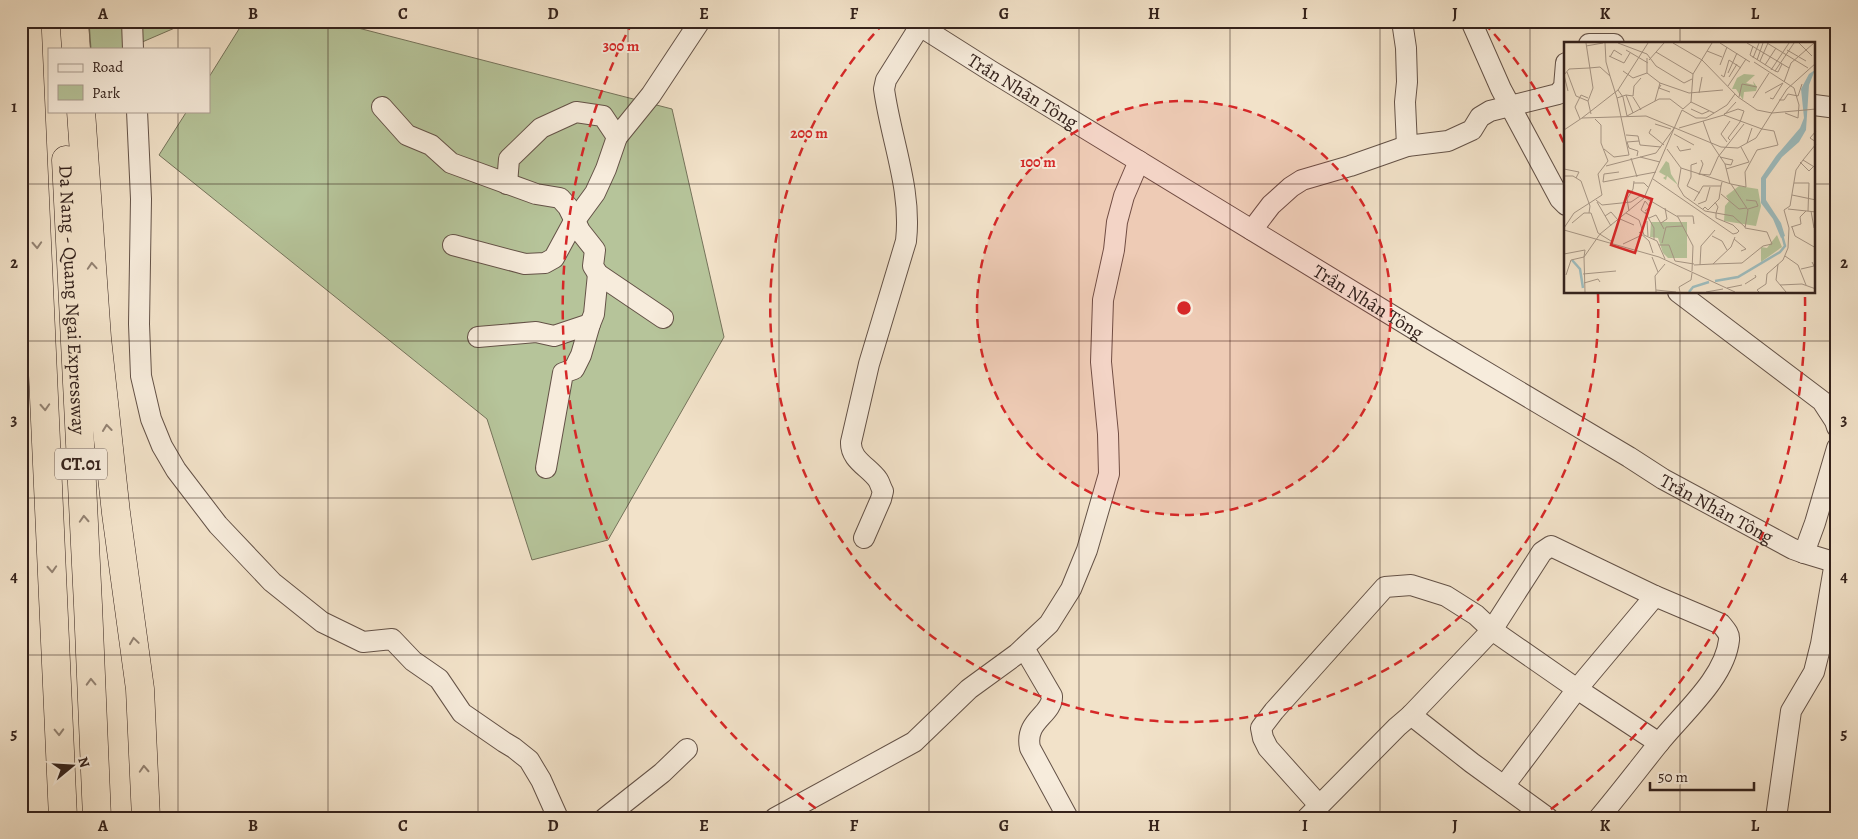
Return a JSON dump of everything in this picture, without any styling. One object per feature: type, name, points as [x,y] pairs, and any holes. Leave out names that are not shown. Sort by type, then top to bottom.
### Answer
[{"type":"highway","name":"Da Nang - Quang Ngai Expressway","points":[[27,21],[63,818]]},
{"type":"highway","points":[[60,21],[61,48]]},
{"type":"highway","points":[[74,21],[76,48]]},
{"type":"highway","name":"Da Nang - Quang Ngai Expressway","points":[[64,112],[97,818]]},
{"type":"highway","points":[[81,112],[97,338],[116,513],[140,689],[146,818]]},
{"type":"street","points":[[132,21],[134,48]]},
{"type":"street","points":[[453,245],[525,264],[545,263],[554,258],[575,221],[595,193],[617,137],[651,95],[700,21]]},
{"type":"street","points":[[1402,21],[1406,48],[1407,82],[1405,102],[1408,146]]},
{"type":"street","points":[[1471,21],[1510,105],[1560,200],[1564,204]]},
{"type":"street","points":[[864,538],[883,491],[877,479],[854,454],[851,442],[869,364],[902,256],[908,221],[884,89],[886,80],[916,24]]},
{"type":"street","name":"Trần Nhân Tông","points":[[916,24],[1429,338],[1664,479],[1733,518],[1804,553],[1836,562]]},
{"type":"street","points":[[1252,230],[1271,205],[1302,180],[1408,146],[1448,141],[1472,130],[1486,112],[1558,94],[1564,88]]},
{"type":"street","points":[[1816,105],[1837,108]]},
{"type":"street","points":[[382,107],[407,134],[431,145],[451,163],[536,194],[560,198],[568,208],[580,231],[595,250],[593,266],[598,274],[663,318]]},
{"type":"street","points":[[136,112],[141,199],[139,324],[141,376],[151,419],[162,446],[176,470],[218,525],[279,588],[322,622],[363,642],[392,639],[413,661],[439,679],[462,713],[529,760],[558,818]]},
{"type":"street","points":[[507,184],[509,159],[541,128],[576,112],[603,116],[617,137]]},
{"type":"street","points":[[774,818],[914,742],[969,688],[1024,648],[1049,624],[1071,588],[1087,550],[1109,474],[1108,434],[1101,362],[1103,300],[1114,250],[1116,222],[1124,196],[1140,161]]},
{"type":"street","points":[[546,468],[563,373],[574,369],[581,355],[594,314],[598,274]]},
{"type":"street","points":[[1681,294],[1822,401],[1835,421],[1837,428]]},
{"type":"street","points":[[478,338],[536,332],[554,336],[590,324]]},
{"type":"street","points":[[1804,553],[1837,448]]},
{"type":"street","points":[[1599,818],[1713,679],[1726,654],[1729,638],[1727,630],[1721,624],[1655,596],[1551,546],[1542,552],[1492,630],[1411,715],[1313,811],[1268,748],[1261,728],[1384,587],[1411,585],[1432,590],[1446,596],[1476,615],[1492,630],[1659,743]]},
{"type":"street","points":[[1776,818],[1791,711],[1814,672],[1836,562]]},
{"type":"street","points":[[1504,786],[1577,689],[1655,596]]},
{"type":"street","points":[[1024,648],[1052,696],[1051,704],[1031,730],[1028,737],[1030,748],[1068,818]]},
{"type":"street","points":[[1411,715],[1548,818]]},
{"type":"street","points":[[605,818],[662,774],[687,750]]},
{"type":"green space","points":[[89,21],[191,21],[128,48],[91,48]]},
{"type":"green space","points":[[244,21],[331,21],[672,109],[724,337],[608,540],[532,560],[487,419],[159,155],[186,112],[210,112],[210,75]]}]
